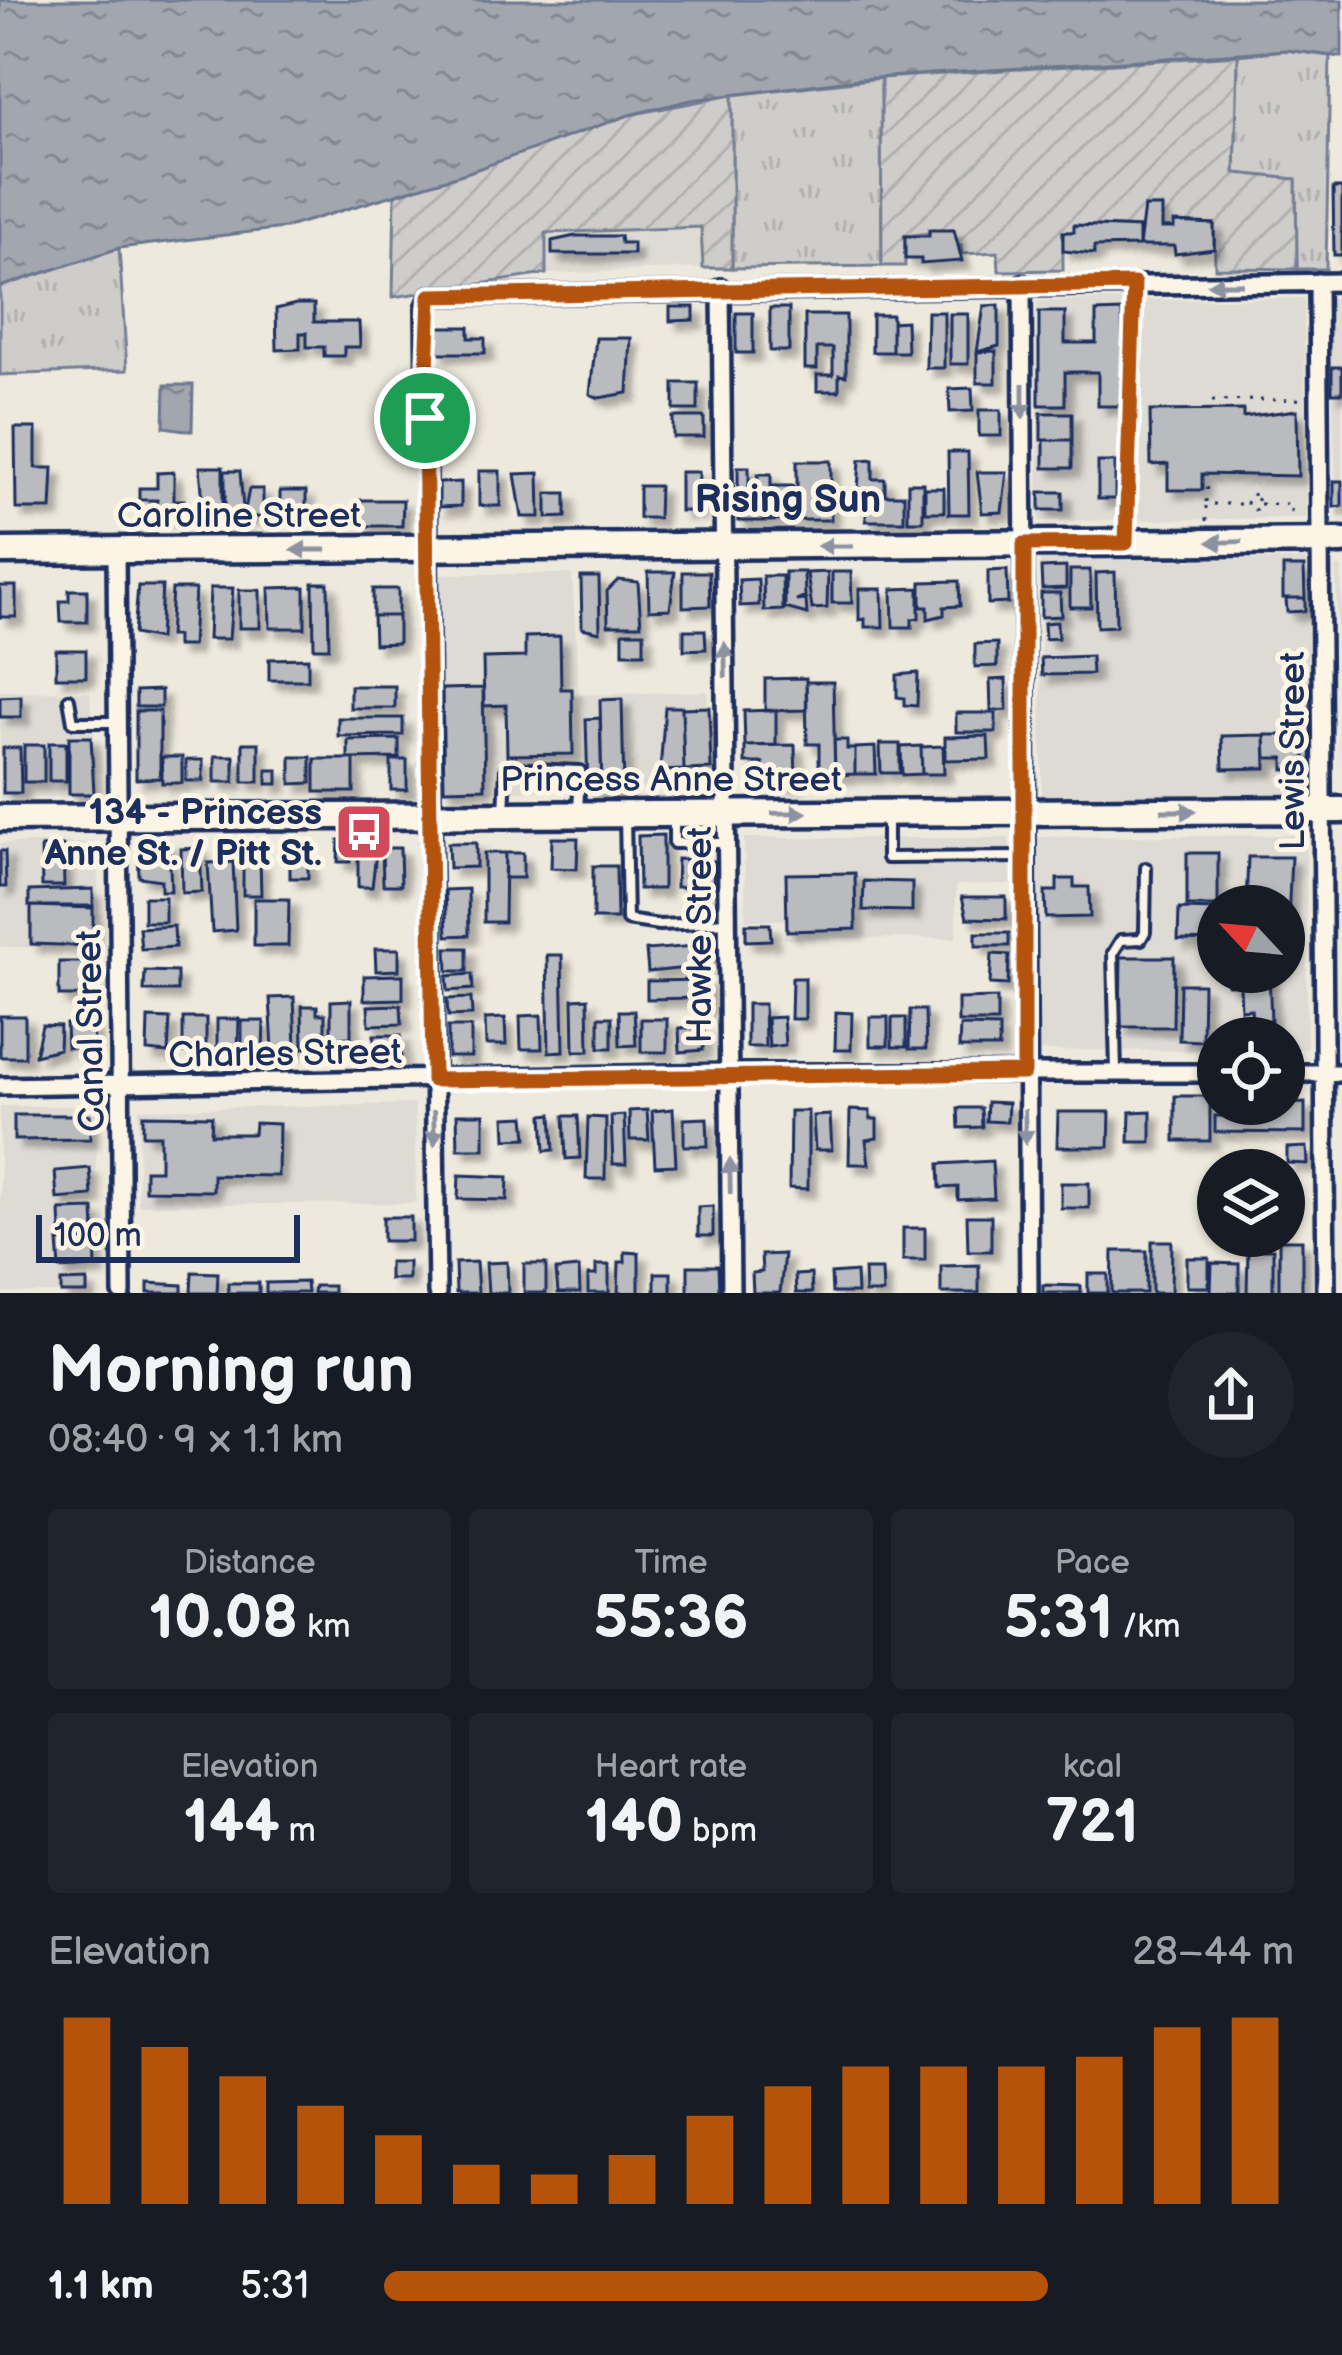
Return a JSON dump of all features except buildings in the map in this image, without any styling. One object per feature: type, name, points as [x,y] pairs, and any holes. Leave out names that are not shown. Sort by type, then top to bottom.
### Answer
[{"type":"main road","name":"Caroline Street","points":[[0,551],[1332,541]]},
{"type":"main road","name":"Princess Anne Street","points":[[0,818],[1331,810]]},
{"type":"street","name":"Lewis Street","points":[[1318,282],[1332,541],[1331,810],[1321,1073],[1326,1293]]},
{"type":"street","points":[[436,1293],[425,308],[435,293],[1342,282]]},
{"type":"street","points":[[1022,284],[1029,1293]]},
{"type":"street","name":"Hawke Street","points":[[721,288],[731,1293]]},
{"type":"street","name":"Canal Street","points":[[116,551],[122,1293]]},
{"type":"street","name":"Charles Street","points":[[0,1086],[728,1073],[1197,1073]]},
{"type":"street","points":[[1305,1073],[1342,1073]]},
{"type":"lane","points":[[1126,543],[1134,284]]},
{"type":"lane","points":[[69,699],[73,722],[116,722]]},
{"type":"lane","points":[[504,815],[506,768],[580,771],[578,814]]},
{"type":"lane","points":[[887,812],[887,858],[1026,857]]},
{"type":"lane","points":[[625,814],[627,920],[659,925],[730,922]]},
{"type":"lane","points":[[674,814],[674,844],[728,843]]},
{"type":"lane","points":[[1117,1073],[1113,953],[1121,940],[1141,939],[1144,932],[1146,868]]},
{"type":"path","points":[[1212,401],[1306,399]]},
{"type":"path","points":[[1206,521],[1207,480]]},
{"type":"path","points":[[1206,504],[1247,504],[1253,498],[1254,484]]},
{"type":"path","points":[[1253,498],[1260,504]]},
{"type":"path","points":[[1247,504],[1252,522]]},
{"type":"path","points":[[1252,510],[1260,504],[1291,504],[1291,523]]},
{"type":"shaded area","points":[[702,227],[703,268],[546,274],[545,233]]},
{"type":"shaded area","points":[[1304,298],[1306,518],[1039,521],[1037,301]]},
{"type":"shaded area","points":[[1329,298],[1342,298],[1342,517],[1337,517]]},
{"type":"shaded area","points":[[1040,560],[1306,560],[1312,794],[1042,796]]},
{"type":"shaded area","points":[[1336,567],[1342,567],[1339,779]]},
{"type":"shaded area","points":[[441,574],[572,574],[579,695],[707,691],[712,789],[441,792]]},
{"type":"shaded area","points":[[0,691],[90,692],[98,796],[0,798]]},
{"type":"shaded area","points":[[1306,835],[1307,1049],[1305,1017],[1197,1017],[1197,1050],[1039,1051],[1038,837]]},
{"type":"shaded area","points":[[744,838],[1009,838],[1011,884],[956,885],[956,938],[784,939],[784,920],[746,920]]},
{"type":"shaded area","points":[[0,843],[97,843],[100,947],[0,947]]},
{"type":"shaded area","points":[[415,1104],[416,1203],[138,1205],[139,1109]]},
{"type":"shaded area","points":[[0,1106],[99,1106],[89,1293],[0,1293]]},
{"type":"green space","points":[[1286,50],[1330,56],[1326,269],[1297,269],[1296,179],[1235,173],[1238,55]]},
{"type":"green space","points":[[1238,55],[1235,173],[1296,179],[1297,269],[1215,268],[1214,224],[1175,222],[1174,228],[1162,228],[1161,207],[1144,207],[1144,228],[1075,225],[1074,232],[1063,232],[1063,270],[999,271],[998,252],[962,254],[961,245],[954,245],[953,230],[905,236],[905,266],[882,266],[881,78]]},
{"type":"green space","points":[[881,78],[882,266],[732,268],[732,95]]},
{"type":"green space","points":[[732,95],[732,268],[703,268],[701,227],[546,233],[546,274],[393,297],[395,195],[629,115]]},
{"type":"green space","points":[[119,248],[127,370],[0,375],[0,287]]},
{"type":"water","points":[[0,0],[1342,0],[1342,57],[1286,50],[858,79],[691,100],[629,115],[466,173],[284,228],[119,248],[0,287]]},
{"type":"water","points":[[165,385],[193,385],[192,431],[164,427]]},
{"type":"place","name":"134 - Princess Anne St. / Pitt St.","points":[[364,832]]},
{"type":"district","name":"Rising Sun","points":[[788,498]]},
{"type":"route","points":[[1134,284],[1126,543],[1024,544],[1024,1073],[433,1080],[425,418],[425,308],[435,293],[1134,284]]}]
